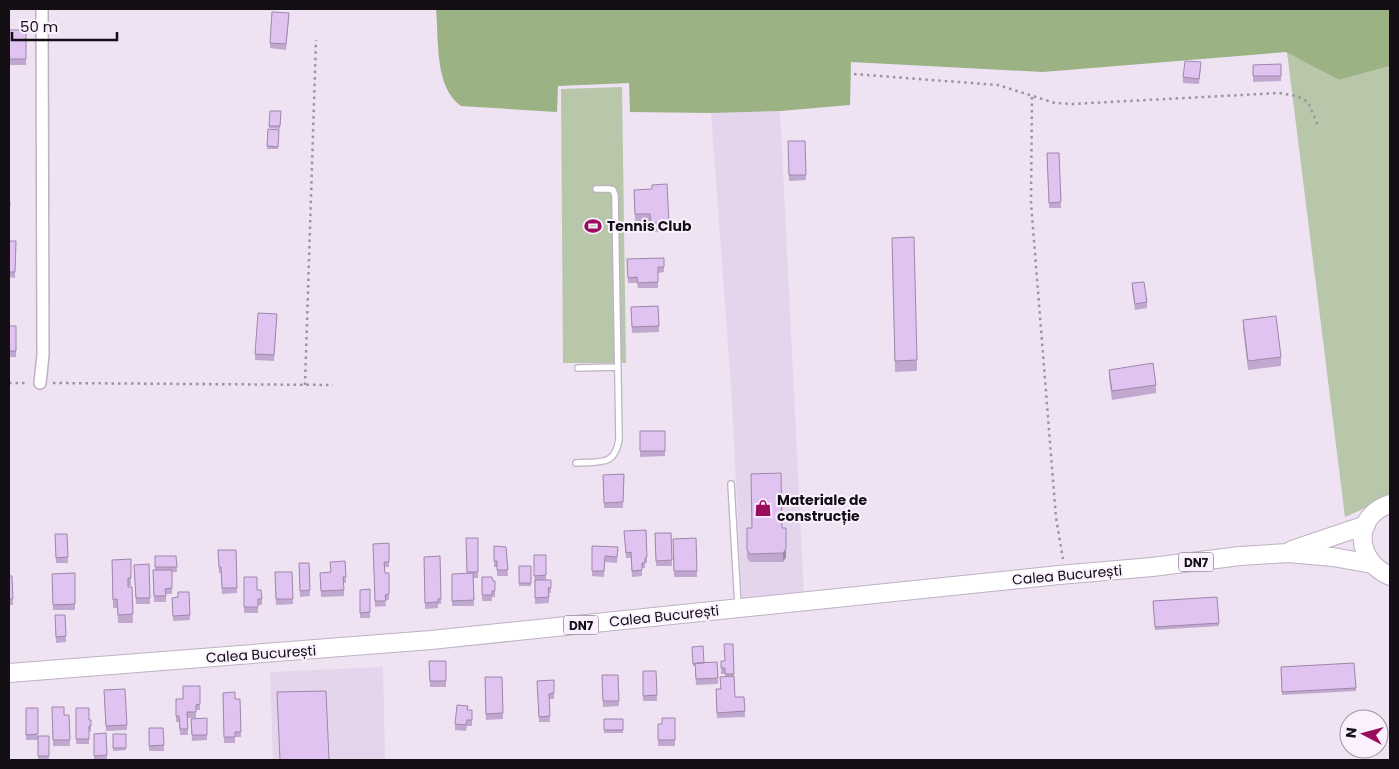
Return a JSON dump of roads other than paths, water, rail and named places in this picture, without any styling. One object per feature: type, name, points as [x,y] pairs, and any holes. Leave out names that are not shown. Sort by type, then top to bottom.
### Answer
[{"type":"highway","name":"Calea București","points":[[1288,553],[1295,548],[1366,525],[1371,516],[1379,509],[1390,504]]},
{"type":"highway","points":[[1366,525],[1363,545],[1366,555],[1372,564]]},
{"type":"highway","name":"Calea București","points":[[9,672],[401,642],[1152,567],[1240,556],[1288,553],[1333,557],[1372,564],[1380,572],[1390,576]]},
{"type":"street","points":[[40,383],[43,355],[42,9]]},
{"type":"lane","points":[[576,463],[610,460],[615,455],[619,439],[615,196],[613,190],[609,188],[596,189]]},
{"type":"lane","points":[[578,368],[618,367]]},
{"type":"lane","points":[[731,484],[738,608]]},
{"type":"place","name":"Tennis Club","points":[[593,226]]},
{"type":"place","name":"Materiale de construcție","points":[[763,508]]}]
